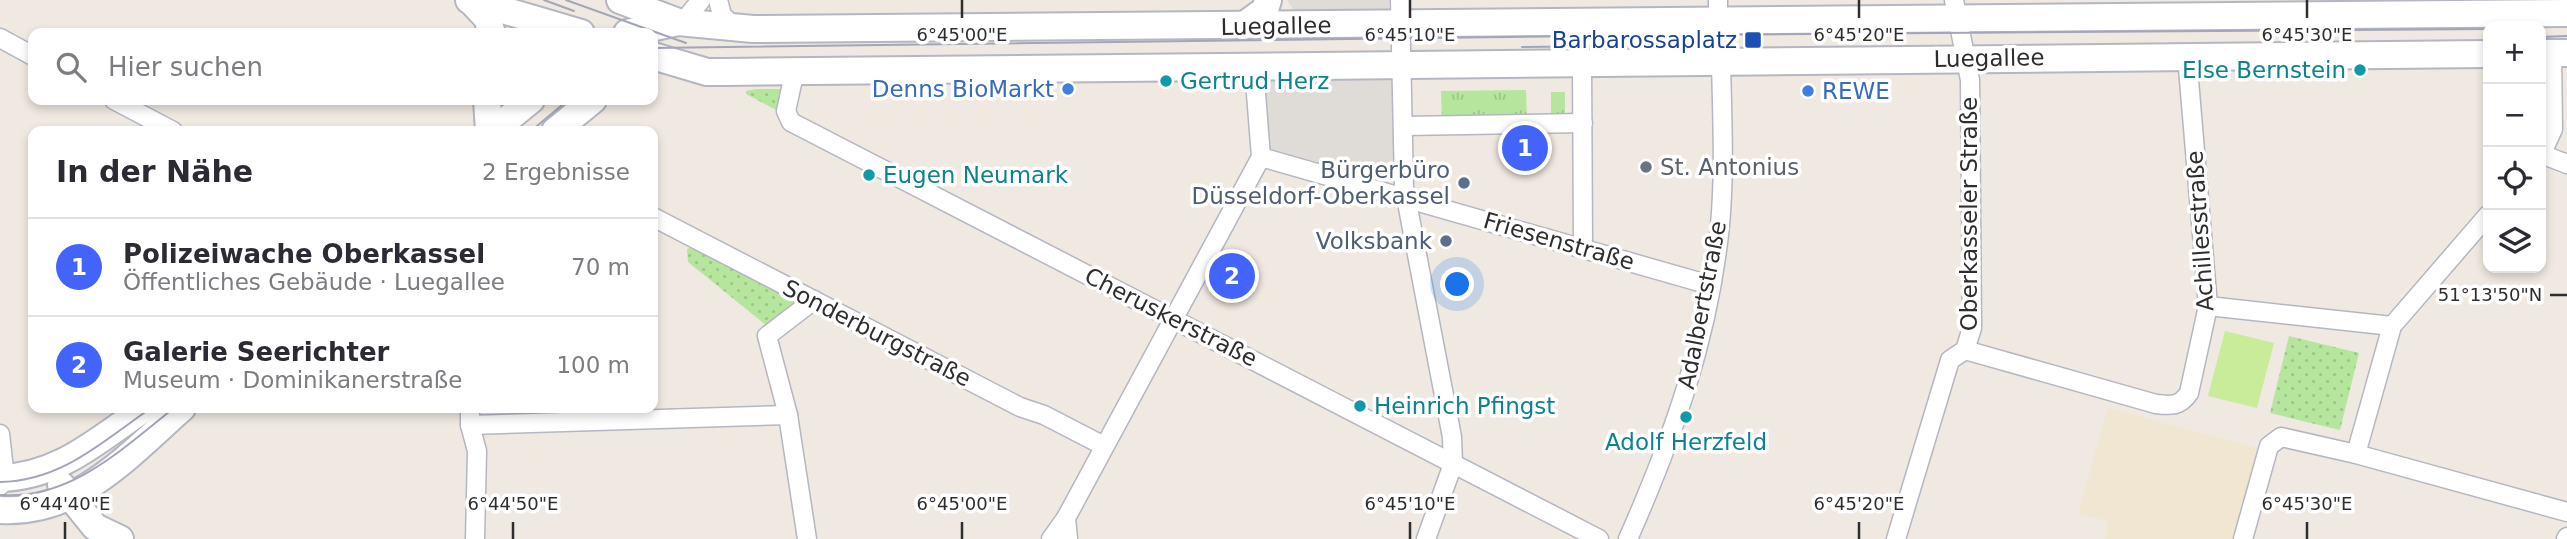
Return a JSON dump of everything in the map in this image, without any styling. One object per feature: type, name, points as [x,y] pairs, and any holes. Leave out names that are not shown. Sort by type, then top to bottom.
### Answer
[{"type":"main road","points":[[470,0],[487,18],[490,28]]},
{"type":"main road","points":[[470,0],[564,28]]},
{"type":"main road","name":"Luegallee","points":[[620,0],[678,22],[736,29],[1244,26],[1285,8],[1402,32],[1582,61],[2483,54]]},
{"type":"main road","points":[[1244,26],[1265,10],[1285,8]]},
{"type":"main road","name":"Luegallee","points":[[658,58],[707,72],[1261,65],[1402,32],[1718,10],[2555,9]]},
{"type":"main road","points":[[650,28],[678,22]]},
{"type":"main road","points":[[658,71],[707,72]]},
{"type":"main road","points":[[488,105],[490,126]]},
{"type":"main road","points":[[497,126],[525,105]]},
{"type":"main road","points":[[562,126],[587,105]]},
{"type":"main road","points":[[2,481],[36,473],[68,461],[138,413]]},
{"type":"main road","points":[[0,509],[34,509],[69,497],[107,474],[176,413]]},
{"type":"main road","points":[[69,497],[66,485],[72,472],[106,449],[123,423]]},
{"type":"main road","points":[[36,473],[55,480],[92,533],[120,539]]},
{"type":"street","points":[[678,22],[688,16],[701,0]]},
{"type":"street","points":[[718,0],[722,15],[736,29]]},
{"type":"street","name":"Oberkasseler Straße","points":[[1896,539],[1950,360],[1965,350],[1970,339],[1973,302],[1968,58],[1956,9]]},
{"type":"street","points":[[1402,32],[1406,200],[1452,436],[1452,464],[1426,539]]},
{"type":"street","points":[[0,38],[28,53]]},
{"type":"street","points":[[2545,147],[2553,130],[2553,53]]},
{"type":"street","name":"Achillesstraße","points":[[1965,350],[2156,404],[2171,406],[2183,402],[2189,393],[2208,306],[2187,56]]},
{"type":"street","name":"Adalbertstraße","points":[[1628,539],[1682,406],[1698,353],[1720,225],[1721,60]]},
{"type":"street","points":[[1582,61],[1583,247]]},
{"type":"street","points":[[1051,539],[1066,518],[1261,157],[1255,81],[1261,65]]},
{"type":"street","name":"Cheruskerstraße","points":[[796,70],[786,111],[791,122],[1600,539]]},
{"type":"street","points":[[124,105],[163,126]]},
{"type":"street","points":[[1404,126],[1583,123]]},
{"type":"street","points":[[1261,157],[1406,200]]},
{"type":"street","points":[[2546,157],[2567,164]]},
{"type":"street","name":"Friesenstraße","points":[[1406,200],[1583,247],[1710,285]]},
{"type":"street","name":"Sonderburgstraße","points":[[658,219],[1020,407],[1044,415],[1104,446]]},
{"type":"street","points":[[2357,454],[2392,326],[2483,221]]},
{"type":"street","points":[[807,539],[788,415],[766,337],[814,300]]},
{"type":"street","points":[[2208,306],[2392,326]]},
{"type":"street","points":[[475,539],[477,451],[470,416],[788,415]]},
{"type":"street","points":[[0,434],[2,481]]},
{"type":"street","points":[[2243,539],[2269,446],[2273,440],[2290,437],[2567,512]]},
{"type":"street","points":[[1066,518],[1068,539]]},
{"type":"shaded area","points":[[1287,0],[1390,0],[1388,10],[1312,12],[1293,9]]},
{"type":"shaded area","points":[[1395,75],[1394,182],[1269,149],[1266,86],[1270,78]]},
{"type":"shaded area","points":[[2108,408],[2267,451],[2243,539],[2105,539],[2108,521],[2078,514]]},
{"type":"green space","points":[[783,89],[780,112],[746,94],[746,91]]},
{"type":"green space","points":[[1526,90],[1527,122],[1442,123],[1441,91]]},
{"type":"green space","points":[[1551,92],[1565,92],[1565,120],[1539,120],[1538,114],[1551,113]]},
{"type":"green space","points":[[694,246],[798,299],[798,304],[767,326],[688,262],[687,249]]},
{"type":"green space","points":[[2225,331],[2274,343],[2257,408],[2208,396]]},
{"type":"green space","points":[[2289,336],[2359,353],[2340,430],[2270,413]]},
{"type":"tram line","points":[[544,0],[574,11]]},
{"type":"tram line","points":[[566,0],[644,28]]},
{"type":"tram line","points":[[658,48],[1663,35],[2483,29]]},
{"type":"tram line","points":[[658,33],[686,43]]},
{"type":"tram line","points":[[2546,37],[2567,36]]},
{"type":"tram line","points":[[1522,47],[1711,45]]},
{"type":"tram line","points":[[537,126],[562,105]]},
{"type":"tram line","points":[[0,482],[43,475],[62,467],[98,446],[144,413]]},
{"type":"tram line","points":[[0,495],[26,494],[73,480],[115,454],[168,413]]},
{"type":"place","name":"Barbarossaplatz","points":[[1753,40]]},
{"type":"place","name":"Else Bernstein","points":[[2360,70]]},
{"type":"place","name":"Gertrud Herz","points":[[1166,81]]},
{"type":"place","name":"Denns BioMarkt","points":[[1068,89]]},
{"type":"place","name":"REWE","points":[[1808,91]]},
{"type":"place","name":"Polizeiwache Oberkassel","points":[[1525,148]]},
{"type":"place","name":"St. Antonius","points":[[1646,167]]},
{"type":"place","name":"Eugen Neumark","points":[[869,175]]},
{"type":"place","name":"Bürgerbüro Düsseldorf-Oberkassel","points":[[1464,183]]},
{"type":"place","name":"Volksbank","points":[[1446,241]]},
{"type":"place","name":"Galerie Seerichter","points":[[1232,276]]},
{"type":"place","name":"Heinrich Pfingst","points":[[1360,406]]},
{"type":"place","name":"Adolf Herzfeld","points":[[1686,417]]}]
